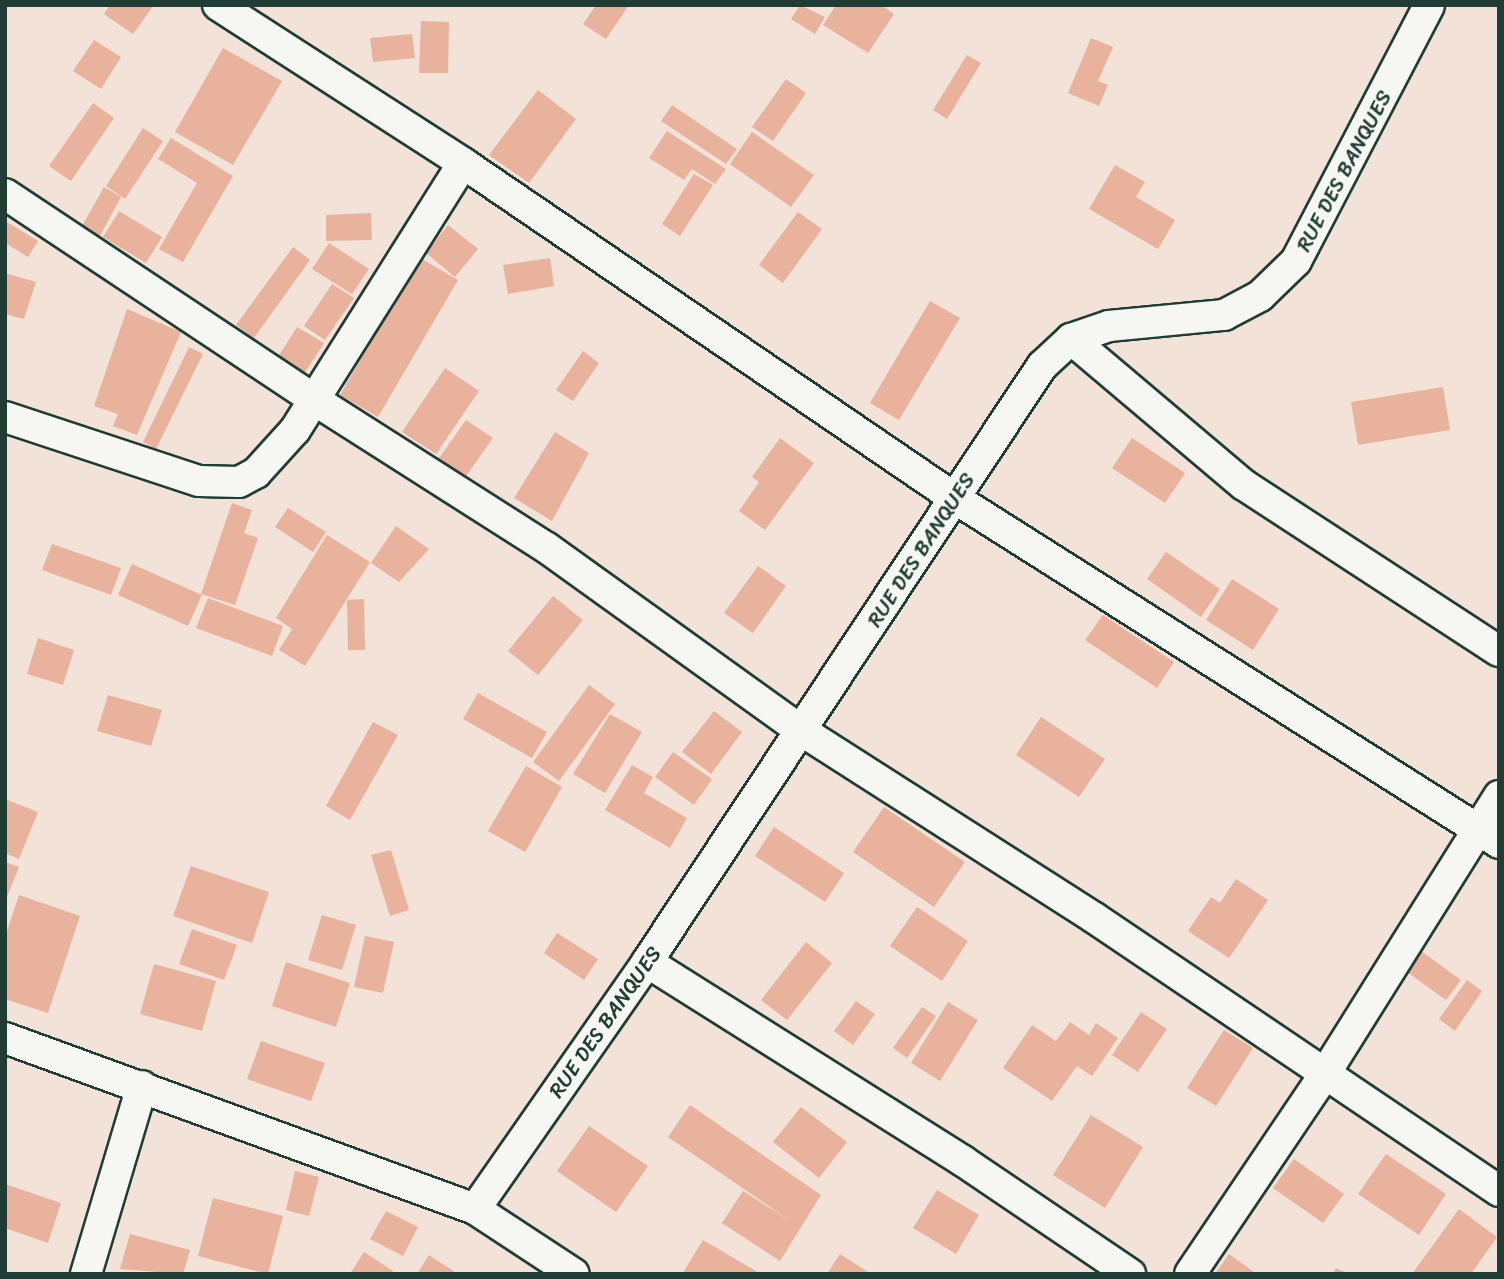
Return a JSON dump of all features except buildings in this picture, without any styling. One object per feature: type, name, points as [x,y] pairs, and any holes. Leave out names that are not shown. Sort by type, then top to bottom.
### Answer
[{"type":"street","points":[[218,5],[463,163],[956,499],[1488,837]]},
{"type":"street","name":"RUE DES BANQUES","points":[[475,1209],[647,962],[1042,366],[1071,339],[1110,326],[1224,315],[1260,296],[1296,261],[1429,5]]},
{"type":"street","points":[[5,417],[177,476],[222,483],[239,482],[268,464],[313,399],[463,163]]},
{"type":"street","points":[[5,194],[313,399],[547,548],[802,731],[1325,1072],[1499,1191]]},
{"type":"street","points":[[1071,339],[1244,485],[1499,651]]},
{"type":"street","points":[[1190,1274],[1325,1072],[1488,837],[1499,796]]},
{"type":"street","points":[[647,962],[963,1161],[1130,1274]]},
{"type":"street","points":[[5,1038],[475,1209],[574,1274]]},
{"type":"street","points":[[86,1274],[142,1086]]}]
